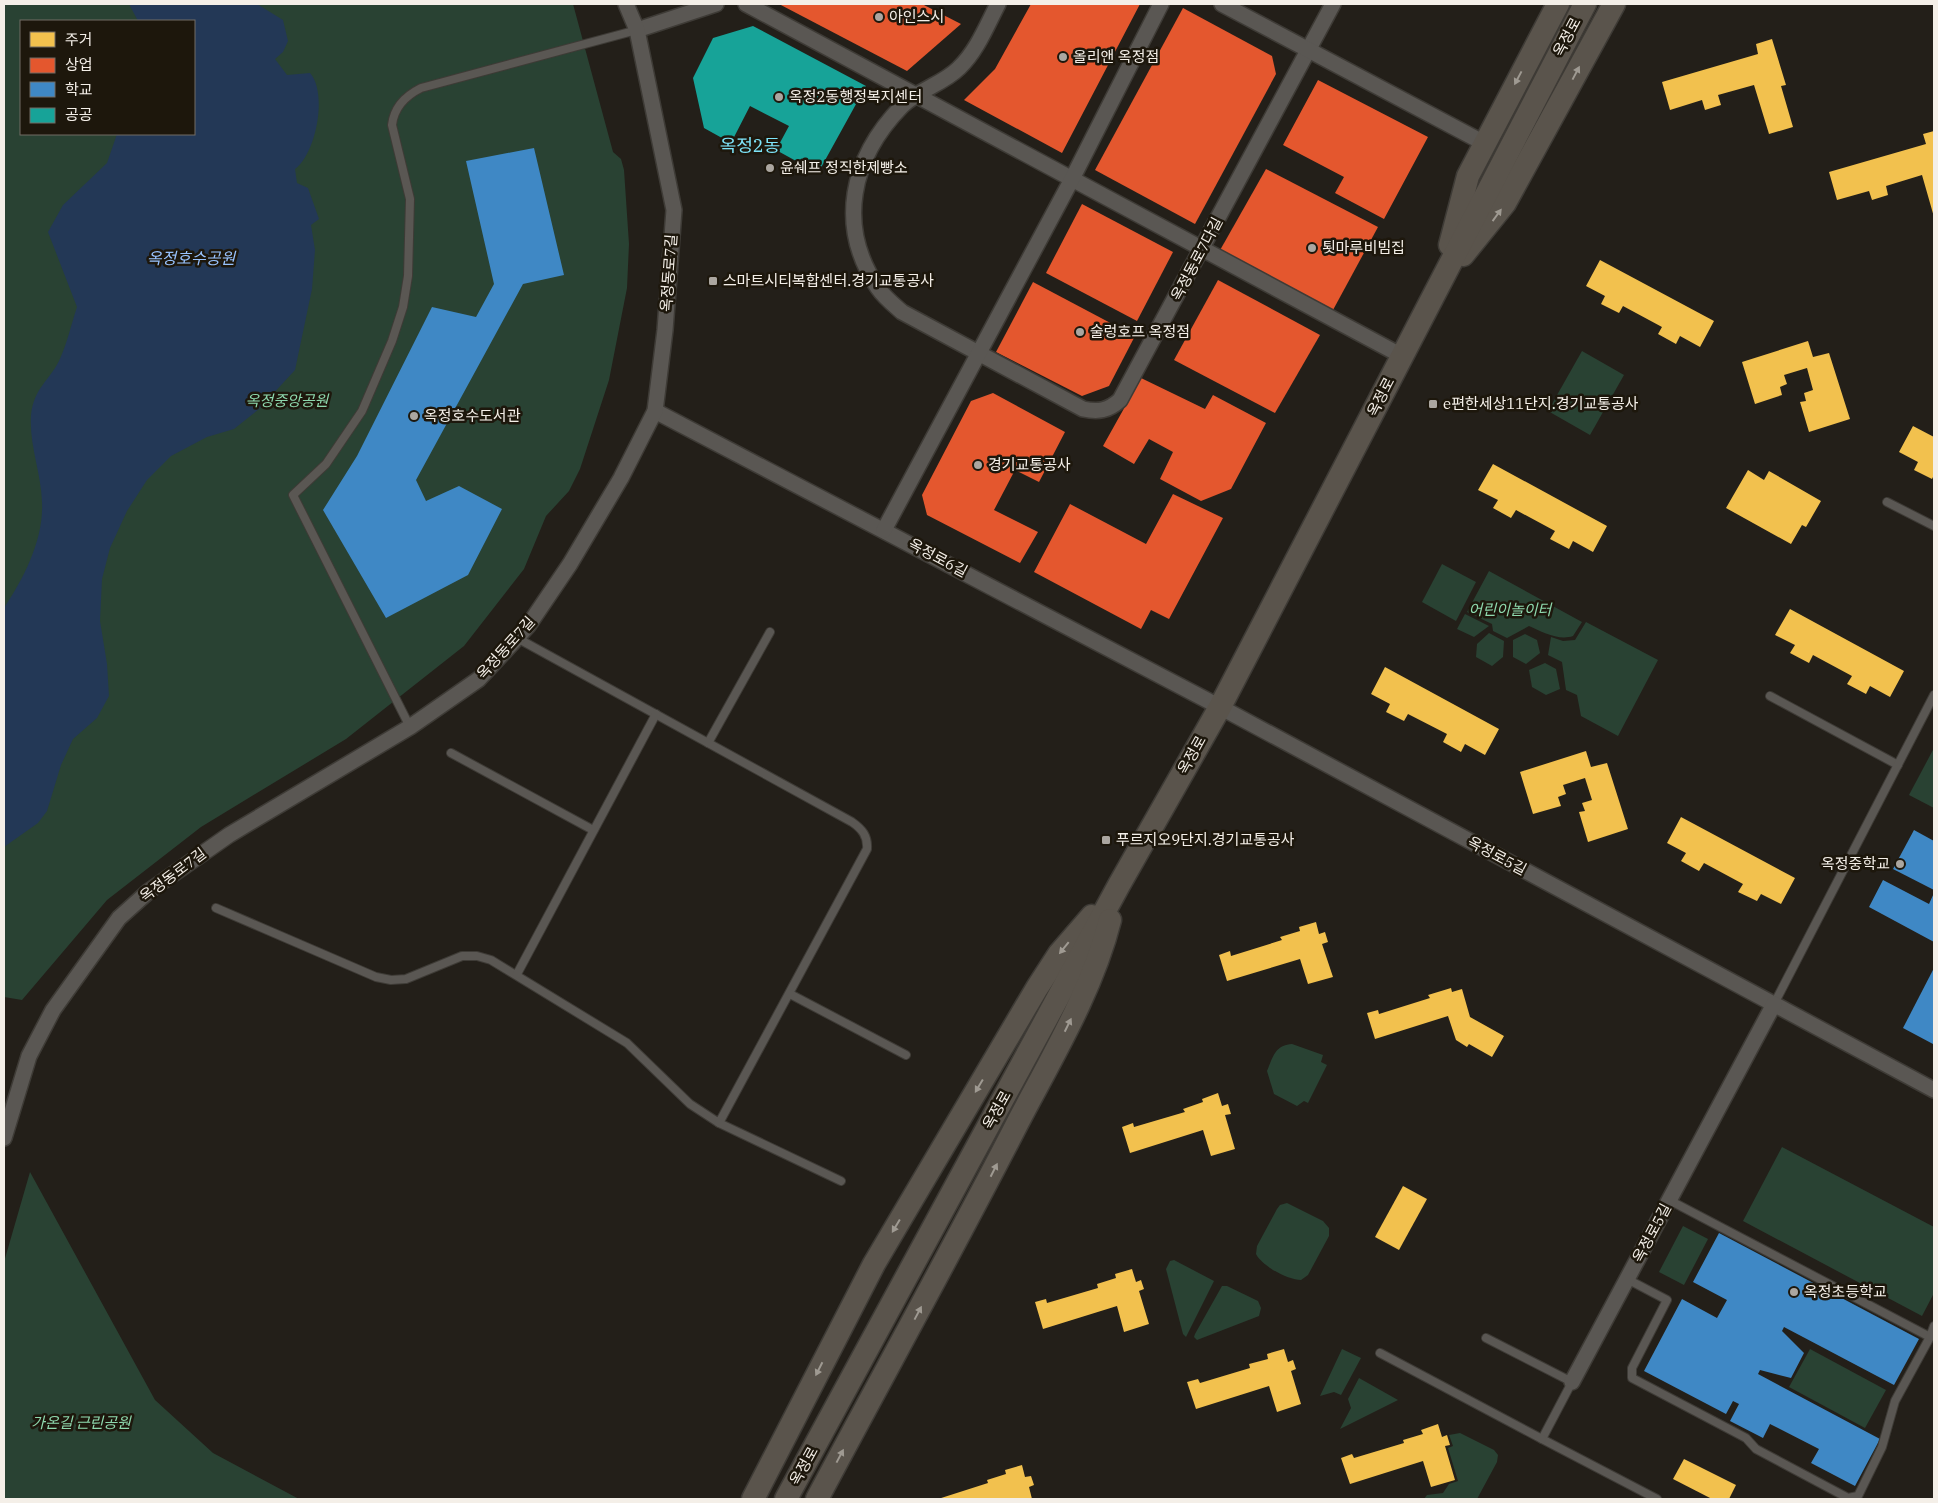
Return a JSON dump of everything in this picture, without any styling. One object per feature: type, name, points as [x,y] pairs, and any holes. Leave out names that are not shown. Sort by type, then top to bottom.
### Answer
[{"type":"main road","points":[[1443,278],[1462,193],[1484,143],[1558,4]]},
{"type":"main road","name":"옥정로","points":[[786,1499],[1119,885],[1220,707],[1585,4]]},
{"type":"main road","points":[[1443,278],[1487,228],[1505,204],[1614,4]]},
{"type":"main road","points":[[753,1499],[874,1264],[1028,1004],[1060,954],[1119,885]]},
{"type":"main road","points":[[817,1499],[957,1240],[1064,1033],[1104,947],[1119,885]]},
{"type":"street","name":"옥정동로7길","points":[[4,1138],[29,1056],[53,1010],[119,918],[149,891],[229,835],[410,727],[479,679],[528,626],[570,564],[621,478],[655,411],[665,330],[674,210],[637,30],[626,4]]},
{"type":"street","points":[[637,30],[716,4]]},
{"type":"street","points":[[746,4],[1402,356]]},
{"type":"street","points":[[979,354],[902,312],[879,290],[861,259],[855,241],[854,198],[858,174],[875,139],[897,112],[918,95],[958,70],[967,59],[998,4]]},
{"type":"street","points":[[884,530],[1072,179],[1161,4]]},
{"type":"street","points":[[1222,4],[1484,143]]},
{"type":"street","name":"옥정동로7다길","points":[[979,354],[1083,409],[1104,410],[1120,400],[1333,4]]},
{"type":"street","name":"옥정로6길","points":[[655,411],[1220,707]]},
{"type":"street","name":"옥정로5길","points":[[1220,707],[1934,1090]]},
{"type":"street","name":"옥정로5길","points":[[1572,1382],[1774,1004]]},
{"type":"lane","points":[[410,727],[293,495],[326,464],[362,410],[392,341],[403,307],[408,276],[410,199],[392,126],[393,115],[404,99],[422,88],[637,30]]},
{"type":"lane","points":[[1887,502],[1934,526]]},
{"type":"lane","points":[[708,743],[770,632]]},
{"type":"lane","points":[[517,638],[852,822],[865,834],[868,841],[867,849],[719,1123]]},
{"type":"lane","points":[[1774,1004],[1934,695]]},
{"type":"lane","points":[[1770,696],[1898,765]]},
{"type":"lane","points":[[517,974],[656,714]]},
{"type":"lane","points":[[451,753],[594,830]]},
{"type":"lane","points":[[216,908],[376,977],[391,980],[406,979],[462,956],[477,956],[491,960],[517,974],[627,1043],[690,1104],[719,1123],[841,1181]]},
{"type":"lane","points":[[790,994],[906,1054]]},
{"type":"lane","points":[[1669,1200],[1930,1337]]},
{"type":"lane","points":[[1627,1279],[1667,1300],[1632,1368],[1632,1378],[1746,1438],[1756,1449],[1848,1498],[1855,1498],[1860,1493],[1882,1447],[1895,1401],[1930,1337],[1934,1326]]},
{"type":"lane","points":[[1486,1338],[1572,1382],[1542,1439]]},
{"type":"lane","points":[[1380,1354],[1657,1499]]},
{"type":"green space","name":"옥정중앙공원","points":[[4,4],[573,4],[613,152],[621,159],[624,170],[629,244],[627,288],[609,380],[580,469],[569,491],[546,516],[524,569],[464,646],[346,739],[201,827],[107,900],[22,1000],[4,997]]},
{"type":"green space","points":[[1582,351],[1624,375],[1590,435],[1548,411]]},
{"type":"green space","points":[[1442,564],[1476,582],[1456,621],[1422,602]]},
{"type":"green space","name":"어린이놀이터","points":[[1489,571],[1582,622],[1573,636],[1556,637],[1529,626],[1507,638],[1493,631],[1492,624],[1467,612]]},
{"type":"green space","points":[[1465,614],[1489,626],[1474,637],[1457,629]]},
{"type":"green space","points":[[1586,622],[1658,660],[1618,736],[1581,716],[1577,695],[1566,690],[1562,662],[1548,655],[1551,637],[1563,641],[1575,640]]},
{"type":"green space","points":[[1489,633],[1504,641],[1503,657],[1492,666],[1476,657],[1477,644]]},
{"type":"green space","points":[[1525,634],[1537,640],[1540,653],[1526,664],[1513,657],[1513,640]]},
{"type":"green space","points":[[1545,663],[1556,669],[1560,689],[1546,695],[1532,687],[1529,670]]},
{"type":"green space","points":[[1934,748],[1934,808],[1909,795]]},
{"type":"green space","points":[[1292,1044],[1323,1055],[1321,1062],[1327,1065],[1308,1103],[1304,1101],[1297,1106],[1274,1094],[1267,1071],[1278,1049]]},
{"type":"green space","points":[[1782,1147],[1934,1227],[1934,1293],[1922,1316],[1743,1221]]},
{"type":"green space","name":"가온길 근린공원","points":[[30,1172],[155,1400],[213,1453],[299,1499],[4,1499],[4,1262]]},
{"type":"green space","points":[[1287,1203],[1323,1221],[1329,1228],[1329,1236],[1308,1275],[1301,1280],[1289,1278],[1276,1272],[1259,1259],[1256,1254],[1257,1246],[1277,1209],[1280,1205]]},
{"type":"green space","points":[[1683,1226],[1708,1239],[1684,1285],[1659,1272]]},
{"type":"green space","points":[[1174,1260],[1214,1281],[1186,1337],[1183,1334],[1166,1269],[1170,1261]]},
{"type":"green space","points":[[1222,1286],[1227,1286],[1258,1301],[1261,1308],[1259,1316],[1197,1340],[1194,1337],[1195,1334]]},
{"type":"green space","points":[[1342,1349],[1361,1358],[1341,1395],[1334,1392],[1320,1396]]},
{"type":"green space","points":[[1810,1349],[1886,1390],[1865,1428],[1789,1387]]},
{"type":"green space","points":[[1359,1378],[1398,1400],[1340,1429],[1351,1408],[1348,1399]]},
{"type":"green space","points":[[1460,1433],[1494,1450],[1498,1455],[1497,1462],[1477,1499],[1424,1499],[1427,1495],[1443,1493],[1449,1484],[1458,1481],[1448,1448],[1453,1446],[1449,1435]]},
{"type":"water","name":"옥정호수공원","points":[[129,4],[257,4],[283,20],[288,41],[283,52],[275,59],[287,75],[310,73],[318,94],[319,108],[314,137],[309,150],[295,169],[297,183],[308,188],[319,219],[311,225],[315,250],[312,289],[295,370],[259,409],[234,429],[207,437],[171,456],[147,480],[127,511],[110,548],[102,579],[100,621],[107,664],[109,696],[97,718],[73,739],[61,765],[47,811],[38,823],[4,847],[4,608],[19,584],[31,558],[40,530],[42,502],[32,437],[31,415],[33,406],[39,391],[59,361],[77,307],[48,232],[63,205],[107,163],[117,135],[195,135],[195,20],[137,20]]},
{"type":"building: 주거","points":[[1772,39],[1786,85],[1781,86],[1793,127],[1769,134],[1754,85],[1718,95],[1721,105],[1705,110],[1702,100],[1670,110],[1662,82],[1758,54],[1756,44]]},
{"type":"building: 주거","points":[[1934,131],[1934,217],[1922,175],[1886,186],[1888,195],[1872,200],[1869,191],[1837,200],[1829,172],[1926,144],[1923,134]]},
{"type":"building: 주거","points":[[1600,260],[1714,321],[1700,347],[1680,336],[1676,344],[1658,334],[1662,327],[1623,306],[1619,313],[1601,304],[1605,296],[1586,286]]},
{"type":"building: 주거","points":[[1808,341],[1813,357],[1829,353],[1850,419],[1809,432],[1800,402],[1806,401],[1804,393],[1813,390],[1807,368],[1784,375],[1787,384],[1780,387],[1782,395],[1755,404],[1742,362]]},
{"type":"building: 주거","points":[[1913,426],[1934,437],[1934,475],[1932,479],[1914,470],[1918,462],[1899,452]]},
{"type":"building: 주거","points":[[1493,464],[1607,526],[1593,552],[1573,541],[1569,549],[1550,539],[1555,531],[1516,510],[1511,518],[1493,508],[1498,500],[1478,490]]},
{"type":"building: 주거","points":[[1748,470],[1764,480],[1769,471],[1821,501],[1806,527],[1802,525],[1791,544],[1726,508]]},
{"type":"building: 주거","points":[[1790,609],[1904,671],[1890,697],[1870,686],[1866,694],[1847,684],[1852,676],[1813,655],[1809,663],[1790,653],[1795,645],[1775,635]]},
{"type":"building: 주거","points":[[1385,667],[1499,729],[1485,755],[1465,744],[1461,752],[1443,742],[1447,734],[1408,714],[1404,721],[1386,712],[1390,704],[1371,694]]},
{"type":"building: 주거","points":[[1586,751],[1591,767],[1607,763],[1628,829],[1588,842],[1579,812],[1585,811],[1582,803],[1592,800],[1585,778],[1563,785],[1566,794],[1558,797],[1561,806],[1533,814],[1520,772]]},
{"type":"building: 주거","points":[[1681,817],[1795,878],[1781,904],[1761,894],[1757,901],[1738,892],[1743,884],[1704,863],[1699,871],[1681,861],[1686,853],[1667,843]]},
{"type":"building: 주거","points":[[1316,922],[1319,934],[1325,932],[1328,942],[1322,944],[1333,977],[1308,984],[1300,959],[1227,981],[1219,955],[1230,951],[1231,956],[1282,940],[1280,937],[1300,931],[1299,927]]},
{"type":"building: 주거","points":[[1451,988],[1452,992],[1462,989],[1470,1017],[1504,1036],[1492,1057],[1469,1044],[1467,1047],[1456,1040],[1448,1016],[1375,1039],[1367,1013],[1378,1010],[1379,1014],[1430,998],[1428,995]]},
{"type":"building: 주거","points":[[1218,1093],[1222,1106],[1228,1104],[1231,1114],[1225,1115],[1235,1149],[1211,1156],[1203,1130],[1130,1153],[1122,1127],[1133,1123],[1134,1127],[1185,1112],[1183,1109],[1203,1102],[1202,1099]]},
{"type":"building: 주거","points":[[1403,1186],[1427,1199],[1399,1250],[1375,1237]]},
{"type":"building: 주거","points":[[1132,1269],[1136,1282],[1141,1280],[1144,1289],[1139,1291],[1149,1324],[1124,1332],[1117,1306],[1043,1329],[1035,1302],[1046,1299],[1047,1303],[1098,1288],[1097,1284],[1116,1278],[1115,1274]]},
{"type":"building: 주거","points":[[1284,1349],[1288,1362],[1293,1360],[1296,1369],[1291,1371],[1301,1404],[1277,1412],[1269,1386],[1196,1409],[1187,1382],[1198,1379],[1200,1383],[1250,1368],[1249,1364],[1268,1359],[1267,1354]]},
{"type":"building: 주거","points":[[1438,1424],[1442,1437],[1447,1435],[1450,1445],[1445,1446],[1455,1480],[1431,1487],[1423,1461],[1350,1484],[1341,1458],[1352,1454],[1354,1458],[1404,1443],[1403,1440],[1423,1434],[1421,1430]]},
{"type":"building: 주거","points":[[1684,1459],[1736,1485],[1729,1499],[1712,1499],[1673,1479]]},
{"type":"building: 주거","points":[[1022,1465],[1025,1477],[1031,1476],[1034,1485],[1029,1487],[1032,1499],[938,1499],[988,1483],[987,1480],[1006,1474],[1005,1470]]},
{"type":"building: 상업","points":[[779,4],[922,4],[961,24],[907,71]]},
{"type":"building: 상업","points":[[1031,4],[1140,4],[1062,153],[964,100],[995,69]]},
{"type":"building: 상업","points":[[1183,8],[1272,56],[1276,74],[1195,224],[1095,170]]},
{"type":"building: 상업","points":[[1318,80],[1428,137],[1384,219],[1335,193],[1344,177],[1283,145]]},
{"type":"building: 상업","points":[[1266,169],[1378,227],[1333,310],[1219,252]]},
{"type":"building: 상업","points":[[1082,204],[1173,252],[1137,321],[1046,273]]},
{"type":"building: 상업","points":[[1218,280],[1320,335],[1275,413],[1174,360]]},
{"type":"building: 상업","points":[[1033,282],[1135,336],[1109,386],[1082,396],[996,352]]},
{"type":"building: 상업","points":[[1141,378],[1205,409],[1213,395],[1266,423],[1231,489],[1201,501],[1160,479],[1173,452],[1149,439],[1134,464],[1103,446]]},
{"type":"building: 상업","points":[[993,393],[1065,432],[1039,482],[1015,470],[994,510],[1038,532],[1020,563],[927,515],[922,495],[971,401]]},
{"type":"building: 상업","points":[[1173,494],[1223,518],[1169,619],[1151,610],[1141,629],[1034,572],[1070,504],[1146,544]]},
{"type":"building: 학교","name":"옥정호수도서관","points":[[534,148],[564,275],[523,284],[416,480],[426,501],[459,486],[502,509],[468,575],[386,618],[323,510],[357,456],[432,307],[476,317],[494,284],[466,161]]},
{"type":"building: 학교","points":[[1914,830],[1934,841],[1934,890],[1893,869]]},
{"type":"building: 학교","points":[[1883,880],[1929,904],[1934,893],[1934,942],[1869,907]]},
{"type":"building: 학교","points":[[1934,968],[1934,1043],[1933,1044],[1903,1028]]},
{"type":"building: 학교","points":[[1719,1233],[1919,1339],[1894,1385],[1784,1327],[1782,1331],[1804,1353],[1791,1378],[1760,1370],[1758,1374],[1880,1439],[1855,1486],[1811,1463],[1819,1449],[1770,1424],[1763,1438],[1730,1421],[1739,1404],[1733,1401],[1726,1414],[1644,1371],[1682,1299],[1717,1318],[1727,1300],[1693,1282]]},
{"type":"building: 공공","name":"옥정2동행정복지센터","points":[[753,26],[866,86],[818,173],[776,150],[789,126],[750,106],[731,143],[704,128],[693,78],[713,38]]},
{"type":"place","name":"아인스시","points":[[879,17]]},
{"type":"place","name":"올리앤 옥정점","points":[[1063,57]]},
{"type":"place","name":"옥정2동행정복지센터","points":[[779,97]]},
{"type":"place","name":"윤쉐프 정직한제빵소","points":[[770,168]]},
{"type":"place","name":"툇마루비빔집","points":[[1312,248]]},
{"type":"place","name":"스마트시티복합센터.경기교통공사","points":[[713,281]]},
{"type":"place","name":"술렁호프 옥정점","points":[[1080,332]]},
{"type":"place","name":"e편한세상11단지.경기교통공사","points":[[1433,404]]},
{"type":"place","name":"옥정호수도서관","points":[[414,416]]},
{"type":"place","name":"경기교통공사","points":[[978,465]]},
{"type":"place","name":"푸르지오9단지.경기교통공사","points":[[1106,840]]},
{"type":"place","name":"옥정중학교","points":[[1900,864]]},
{"type":"place","name":"옥정초등학교","points":[[1794,1292]]},
{"type":"district","name":"옥정2동","points":[[750,146]]}]
